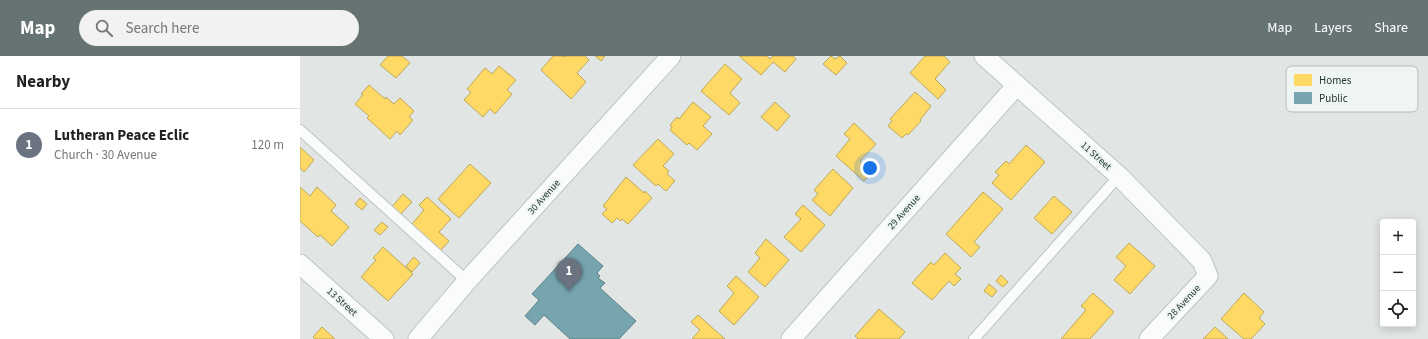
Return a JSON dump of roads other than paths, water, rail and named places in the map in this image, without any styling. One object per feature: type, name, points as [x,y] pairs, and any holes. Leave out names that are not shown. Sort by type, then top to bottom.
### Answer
[{"type":"street","name":"30 Avenue","points":[[418,339],[467,281],[671,56]]},
{"type":"street","name":"11 Street","points":[[984,56],[1119,176],[1202,261]]},
{"type":"street","name":"29 Avenue","points":[[790,339],[1016,85]]},
{"type":"street","name":"28 Avenue","points":[[1149,339],[1208,276],[1202,261]]},
{"type":"street","name":"13 Street","points":[[300,264],[384,339]]},
{"type":"lane","points":[[300,130],[467,281]]},
{"type":"lane","points":[[974,339],[1119,176]]},
{"type":"place","name":"Lutheran Peace Eclic","points":[[569,291]]}]
